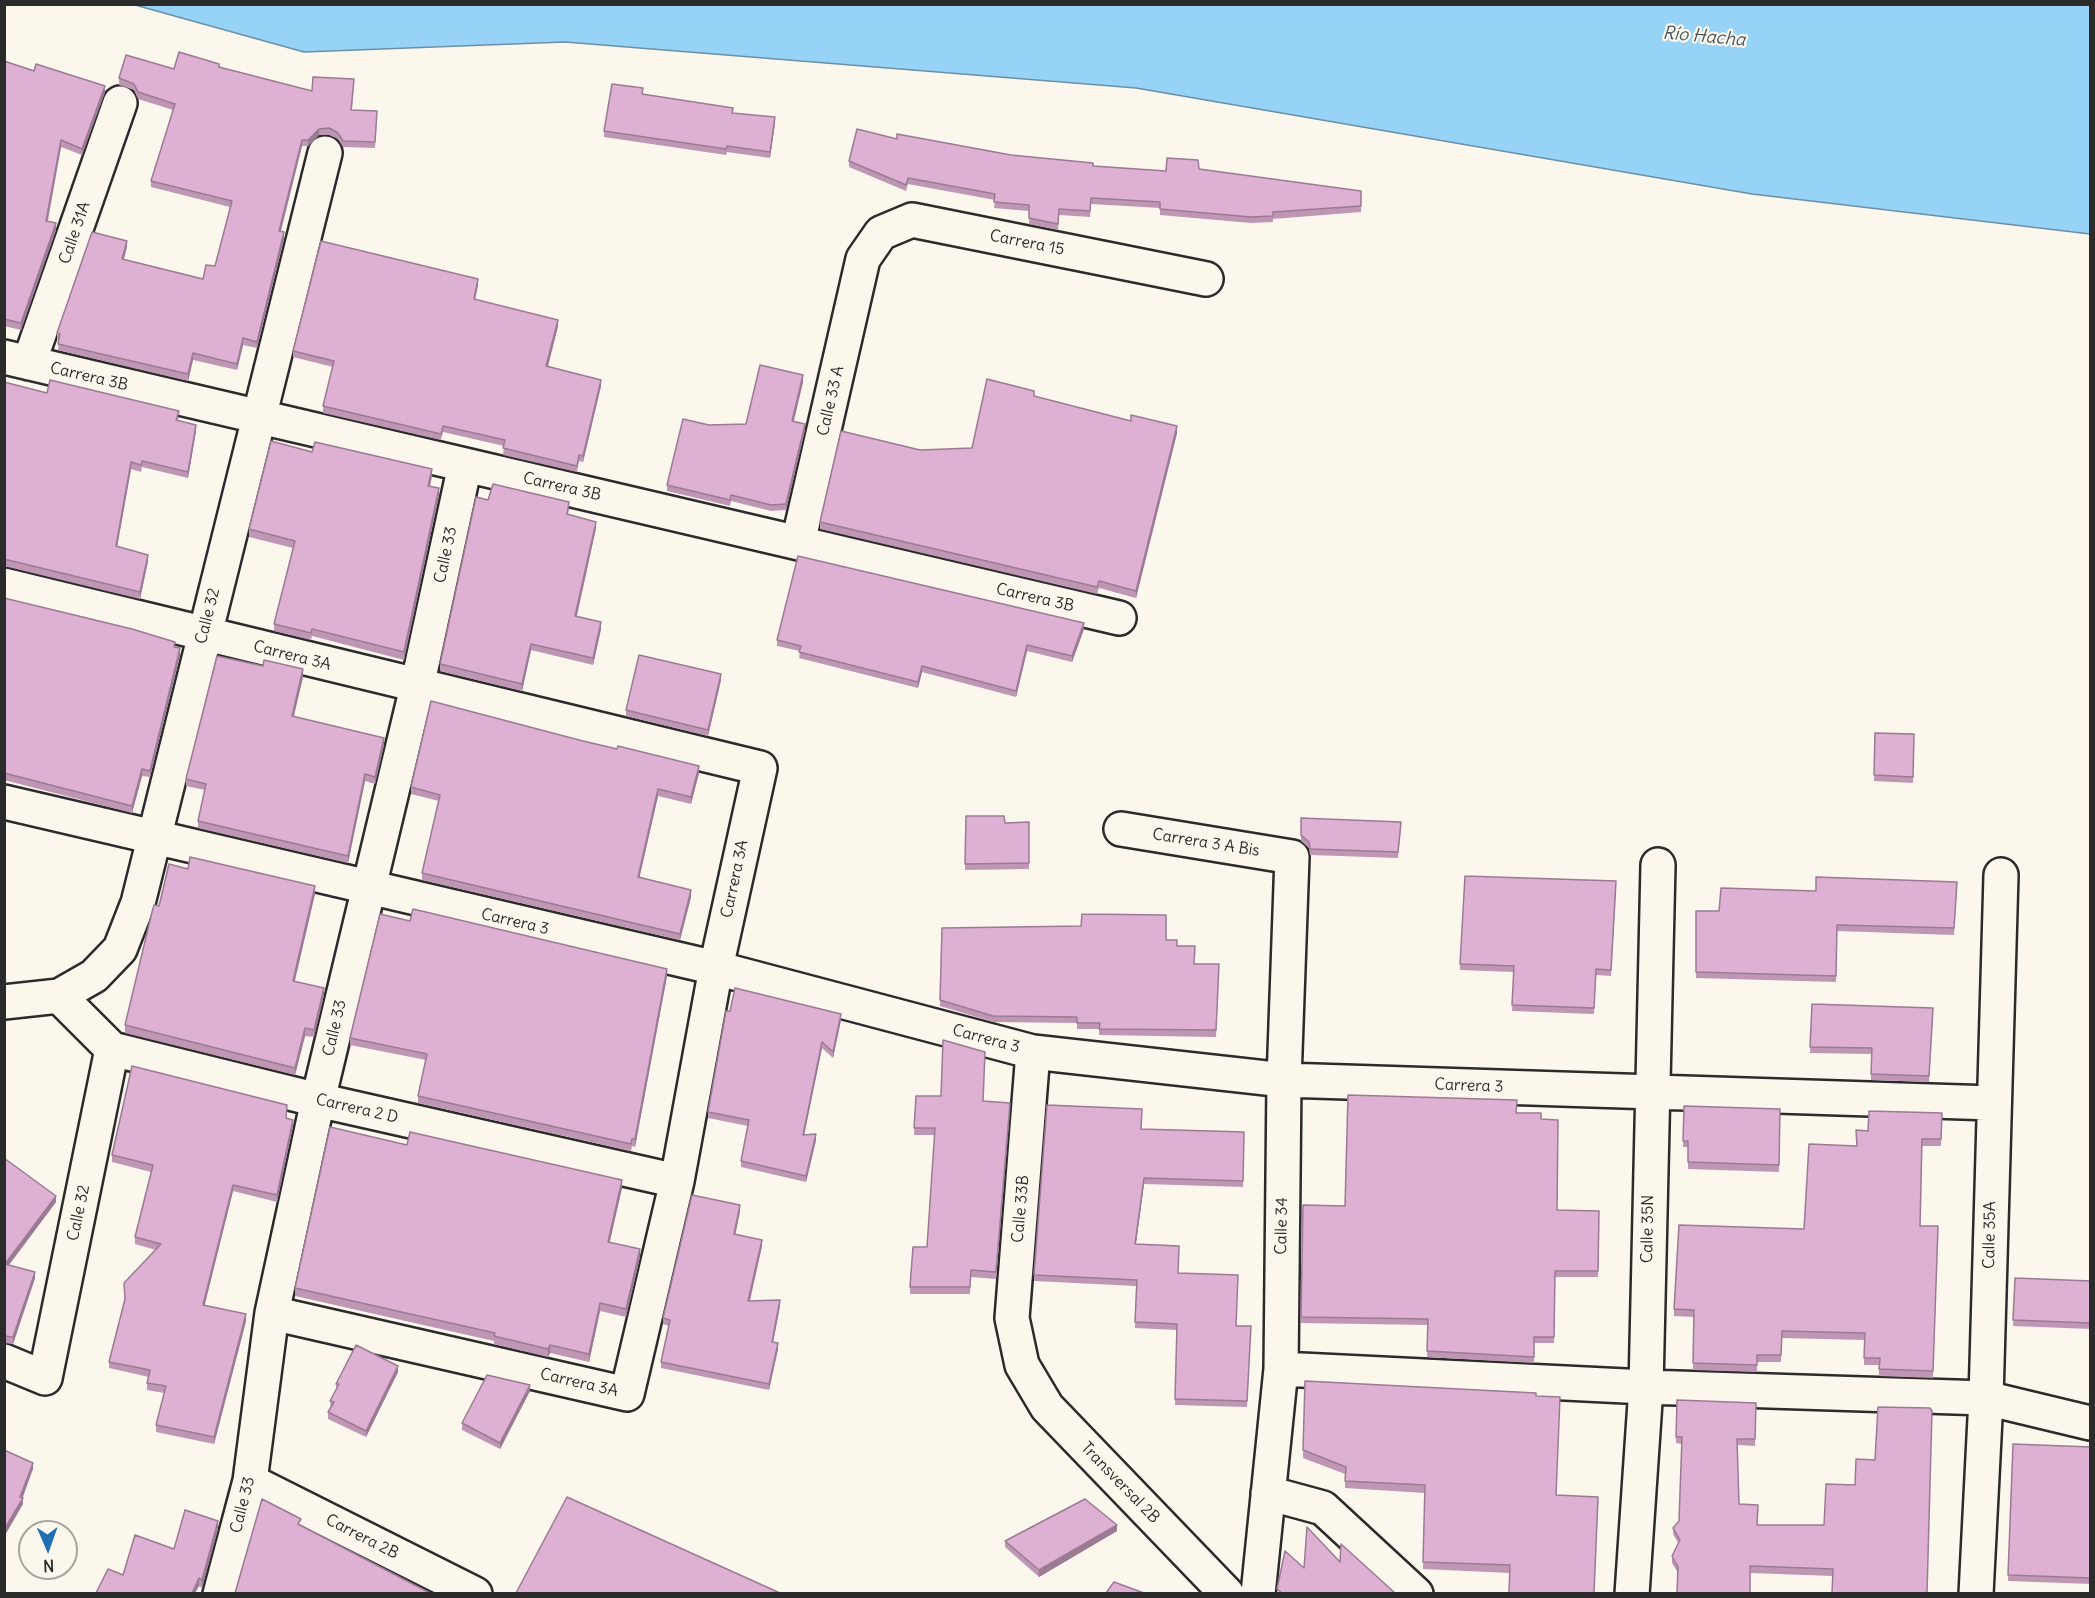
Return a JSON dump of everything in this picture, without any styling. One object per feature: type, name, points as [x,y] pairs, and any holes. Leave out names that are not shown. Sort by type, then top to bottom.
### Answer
[{"type":"street","name":"Calle 31A","points":[[17,360],[120,103]]},
{"type":"street","name":"Calle 32","points":[[4,1002],[59,996],[94,976],[120,949],[138,903],[203,634],[325,153]]},
{"type":"street","name":"Carrera 15","points":[[863,260],[881,233],[912,220],[1206,279]]},
{"type":"street","name":"Calle 33 A","points":[[798,543],[863,260]]},
{"type":"street","name":"Carrera 3B","points":[[17,360],[1119,618]]},
{"type":"street","name":"Calle 33","points":[[220,1593],[250,1481],[272,1313],[318,1100],[417,687],[465,465]]},
{"type":"street","name":"Carrera 3A","points":[[4,585],[417,687],[760,768],[716,968],[677,1181],[627,1394],[272,1313]]},
{"type":"street","name":"Carrera 3","points":[[4,802],[716,968],[1033,1052],[1284,1080],[1993,1103]]},
{"type":"street","name":"Carrera 3 A Bis","points":[[1120,829],[1292,857]]},
{"type":"street","name":"Calle 34","points":[[1258,1593],[1281,1370],[1284,1080],[1292,857]]},
{"type":"street","name":"Calle 35N","points":[[1632,1593],[1646,1387],[1658,865]]},
{"type":"street","name":"Calle 35A","points":[[1976,1593],[1986,1398],[2001,875]]},
{"type":"street","points":[[59,996],[112,1049]]},
{"type":"street","name":"Calle 32","points":[[4,1361],[45,1378],[112,1049]]},
{"type":"street","name":"Carrera 2 D","points":[[112,1049],[318,1100],[677,1181]]},
{"type":"street","name":"Calle 33B","points":[[1022,1365],[1012,1318],[1033,1052]]},
{"type":"street","name":"Transversal 2B","points":[[1022,1365],[1047,1407],[1227,1593]]},
{"type":"street","points":[[1281,1370],[1646,1387],[1986,1398],[2091,1423]]},
{"type":"street","name":"Carrera 2B","points":[[250,1481],[475,1593]]},
{"type":"street","points":[[1268,1493],[1323,1508],[1416,1593]]},
{"type":"water","name":"Río Hacha","points":[[135,5],[2090,5],[2090,234],[1752,194],[1136,88],[565,42],[304,52]]},
{"type":"building","points":[[179,52],[219,64],[219,67],[312,91],[313,77],[354,79],[351,110],[377,111],[375,142],[343,141],[338,133],[329,128],[319,129],[308,140],[302,140],[279,231],[284,232],[257,342],[243,338],[237,364],[193,353],[188,374],[58,344],[60,334],[57,333],[92,232],[127,241],[122,259],[203,279],[206,265],[215,266],[232,201],[151,181],[175,104],[138,92],[134,84],[119,78],[126,55],[174,69]]},
{"type":"building","points":[[4,61],[34,71],[36,64],[105,86],[82,149],[61,140],[46,221],[56,223],[21,323],[4,319]]},
{"type":"building","points":[[612,84],[643,88],[642,94],[733,108],[732,113],[775,117],[770,152],[727,146],[726,149],[604,131]]},
{"type":"building","points":[[857,129],[897,139],[897,134],[1011,155],[1093,163],[1093,166],[1166,171],[1167,158],[1198,160],[1199,169],[1361,191],[1361,206],[1273,212],[1273,216],[1251,217],[1160,209],[1160,202],[1091,198],[1090,211],[1059,209],[1058,224],[1029,218],[1029,205],[994,202],[995,194],[908,178],[906,185],[849,161]]},
{"type":"building","points":[[321,241],[478,279],[474,299],[558,320],[546,366],[601,380],[583,456],[579,455],[577,466],[503,448],[505,440],[443,426],[441,434],[323,406],[334,361],[293,351]]},
{"type":"building","points":[[760,365],[803,375],[792,421],[805,424],[786,504],[771,505],[731,495],[730,500],[667,485],[683,419],[709,425],[746,424]]},
{"type":"building","points":[[987,379],[1034,391],[1034,396],[1131,421],[1131,415],[1177,426],[1136,591],[1099,581],[1097,587],[820,522],[841,431],[920,450],[972,448]]},
{"type":"building","points":[[50,380],[179,411],[176,420],[196,425],[188,472],[142,461],[141,465],[131,462],[116,546],[148,555],[140,592],[4,560],[4,382],[47,393]]},
{"type":"building","points":[[271,441],[312,452],[315,442],[432,469],[428,486],[439,488],[404,652],[312,629],[311,633],[274,624],[295,541],[249,529]]},
{"type":"building","points":[[493,484],[569,502],[567,514],[596,522],[575,616],[601,622],[593,658],[531,644],[522,684],[440,664],[476,497],[488,500]]},
{"type":"building","points":[[798,556],[1084,623],[1072,656],[1027,645],[1016,691],[922,666],[918,682],[799,652],[801,646],[777,640]]},
{"type":"building","points":[[4,598],[132,629],[175,642],[174,647],[180,648],[150,771],[142,769],[132,806],[4,773]]},
{"type":"building","points":[[639,655],[721,674],[708,730],[626,710]]},
{"type":"building","points":[[217,656],[263,666],[264,660],[303,669],[292,716],[384,738],[375,777],[365,774],[348,856],[198,821],[206,784],[186,779]]},
{"type":"building","points":[[431,701],[583,741],[617,749],[618,746],[699,766],[691,797],[658,789],[638,877],[691,890],[680,934],[422,873],[440,795],[411,787]]},
{"type":"building","points":[[1875,733],[1914,734],[1913,777],[1874,775]]},
{"type":"building","points":[[966,816],[1004,816],[1005,823],[1029,822],[1029,863],[965,864]]},
{"type":"building","points":[[1301,818],[1401,822],[1398,852],[1310,849],[1309,842],[1301,835]]},
{"type":"building","points":[[190,857],[315,886],[293,981],[324,988],[314,1030],[305,1028],[295,1068],[125,1025],[152,912],[154,905],[159,906],[169,864],[188,869]]},
{"type":"building","points":[[1465,876],[1616,881],[1611,970],[1596,969],[1594,1008],[1512,1005],[1514,966],[1460,964]]},
{"type":"building","points":[[1816,877],[1957,882],[1954,928],[1837,925],[1836,976],[1696,972],[1696,911],[1719,911],[1721,888],[1816,891]]},
{"type":"building","points":[[413,909],[667,969],[635,1139],[632,1139],[631,1144],[418,1096],[427,1054],[350,1038],[380,914],[410,921]]},
{"type":"building","points":[[1082,914],[1166,915],[1166,940],[1177,940],[1177,946],[1195,946],[1194,964],[1219,964],[1216,1030],[1099,1029],[1100,1023],[1077,1023],[1077,1017],[993,1016],[940,1000],[942,928],[1081,926]]},
{"type":"building","points":[[735,988],[841,1014],[833,1052],[822,1042],[803,1135],[816,1134],[806,1176],[741,1161],[749,1120],[708,1112],[726,1011],[730,1011]]},
{"type":"building","points":[[1812,1004],[1933,1008],[1929,1076],[1871,1074],[1872,1048],[1810,1047]]},
{"type":"building","points":[[943,1040],[985,1052],[983,1101],[1010,1103],[996,1272],[971,1270],[970,1287],[910,1287],[913,1247],[927,1247],[935,1128],[914,1128],[916,1096],[941,1096]]},
{"type":"building","points":[[132,1066],[287,1105],[286,1118],[293,1120],[277,1195],[233,1185],[203,1305],[246,1314],[214,1437],[156,1425],[166,1386],[147,1383],[150,1370],[109,1362],[125,1299],[124,1283],[161,1244],[135,1237],[153,1165],[112,1155]]},
{"type":"building","points":[[1348,1095],[1517,1100],[1516,1113],[1541,1113],[1541,1119],[1558,1120],[1557,1210],[1599,1211],[1598,1271],[1555,1271],[1554,1337],[1534,1337],[1534,1357],[1427,1351],[1428,1319],[1301,1317],[1303,1205],[1345,1206]]},
{"type":"building","points":[[1047,1105],[1142,1109],[1141,1129],[1244,1132],[1243,1181],[1144,1178],[1135,1244],[1179,1246],[1178,1273],[1238,1275],[1236,1326],[1251,1326],[1247,1401],[1175,1399],[1177,1324],[1135,1322],[1137,1280],[1034,1275]]},
{"type":"building","points":[[1684,1106],[1780,1109],[1779,1165],[1688,1162],[1688,1141],[1683,1141]]},
{"type":"building","points":[[1869,1111],[1942,1113],[1941,1139],[1922,1139],[1920,1226],[1938,1226],[1933,1371],[1879,1369],[1880,1358],[1864,1358],[1865,1333],[1782,1331],[1781,1355],[1757,1355],[1757,1365],[1693,1363],[1694,1310],[1674,1309],[1679,1225],[1804,1229],[1809,1144],[1857,1146],[1856,1130],[1868,1131]]},
{"type":"building","points":[[330,1127],[407,1145],[410,1132],[622,1180],[608,1242],[640,1249],[626,1309],[600,1303],[589,1354],[550,1345],[548,1349],[494,1336],[495,1333],[295,1288]]},
{"type":"building","points":[[4,1158],[56,1196],[5,1264],[35,1272],[13,1337],[4,1336]]},
{"type":"building","points":[[692,1195],[740,1205],[734,1234],[762,1240],[748,1301],[780,1300],[772,1342],[778,1343],[769,1384],[661,1362],[670,1320],[663,1318]]},
{"type":"building","points":[[2015,1278],[2091,1281],[2091,1323],[2013,1320]]},
{"type":"building","points":[[356,1345],[398,1366],[366,1431],[328,1412],[334,1402],[330,1401],[339,1384],[336,1384]]},
{"type":"building","points":[[487,1375],[530,1385],[500,1443],[462,1423]]},
{"type":"building","points":[[1305,1381],[1536,1393],[1536,1396],[1560,1397],[1556,1495],[1598,1497],[1594,1593],[1509,1593],[1510,1565],[1423,1562],[1425,1485],[1345,1481],[1346,1467],[1303,1450]]},
{"type":"building","points":[[1677,1400],[1756,1403],[1755,1439],[1737,1439],[1739,1504],[1758,1505],[1757,1525],[1824,1525],[1826,1484],[1855,1485],[1856,1459],[1875,1460],[1878,1407],[1930,1408],[1932,1411],[1927,1593],[1832,1593],[1833,1569],[1750,1566],[1750,1593],[1677,1593],[1678,1567],[1672,1556],[1680,1540],[1673,1528],[1679,1521],[1682,1437],[1676,1437]]},
{"type":"building","points":[[2013,1444],[2091,1447],[2091,1578],[2008,1575]]},
{"type":"building","points":[[4,1450],[33,1463],[20,1497],[23,1498],[4,1530]]},
{"type":"building","points":[[567,1497],[780,1593],[516,1593]]},
{"type":"building","points":[[262,1499],[301,1519],[298,1524],[430,1593],[235,1593]]},
{"type":"building","points":[[1085,1499],[1117,1525],[1039,1570],[1005,1541]]},
{"type":"building","points":[[185,1510],[218,1521],[202,1580],[199,1578],[192,1593],[96,1593],[108,1569],[123,1575],[135,1535],[174,1549]]},
{"type":"building","points":[[1307,1527],[1340,1562],[1341,1544],[1395,1593],[1282,1593],[1277,1589],[1285,1551],[1304,1568]]},
{"type":"building","points":[[1114,1582],[1144,1593],[1106,1593]]}]
